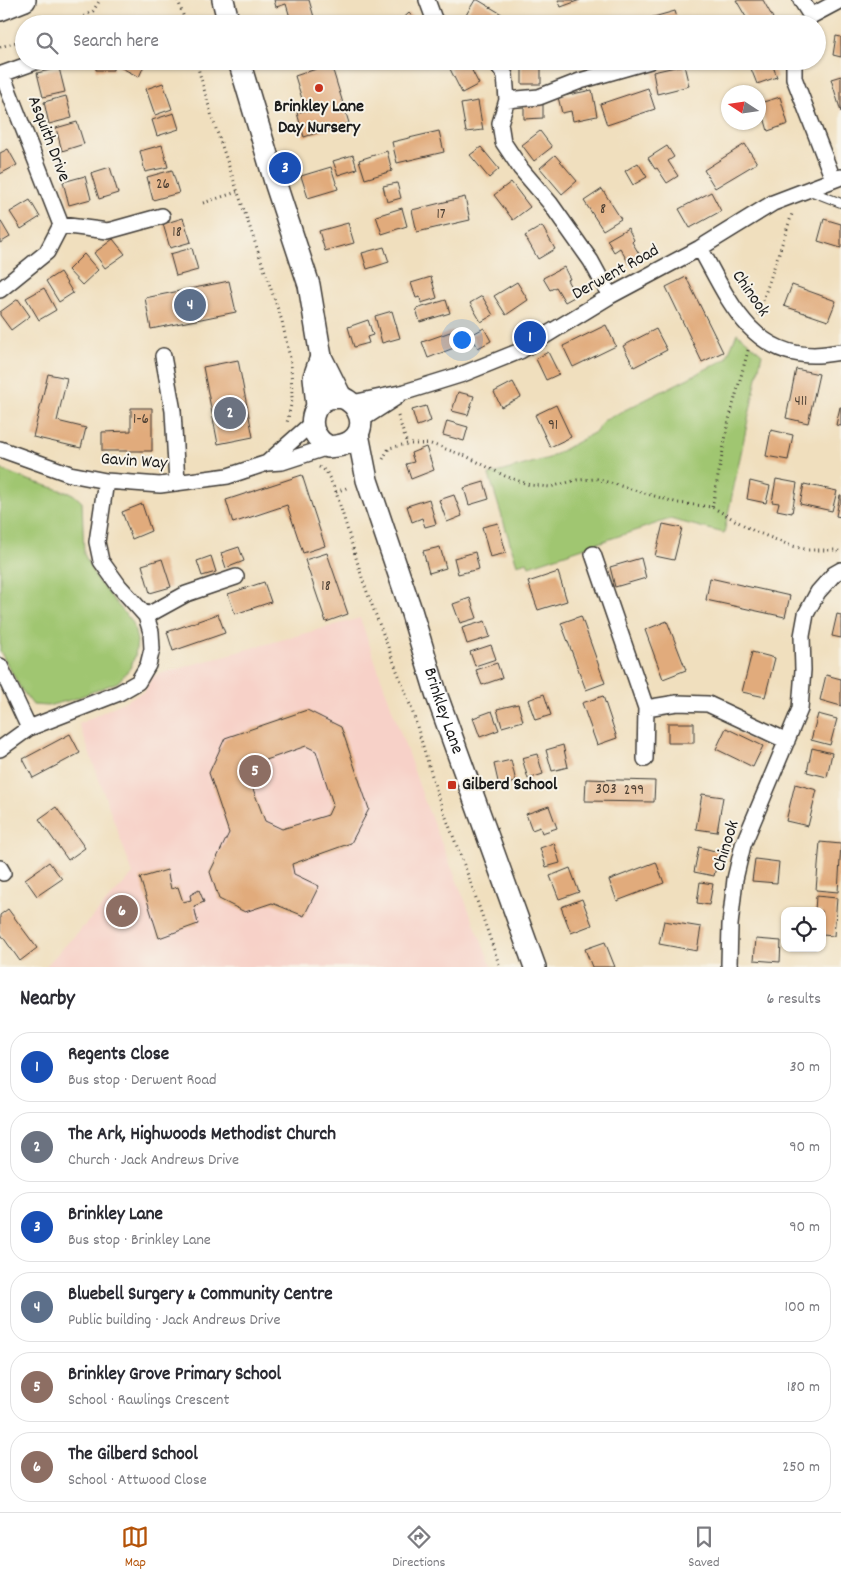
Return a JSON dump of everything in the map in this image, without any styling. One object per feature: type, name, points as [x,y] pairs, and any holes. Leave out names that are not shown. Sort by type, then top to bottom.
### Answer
[{"type":"street","points":[[0,10],[25,0]]},
{"type":"street","points":[[223,0],[227,15]]},
{"type":"street","points":[[428,0],[433,15]]},
{"type":"street","points":[[801,0],[807,15]]},
{"type":"street","points":[[817,15],[841,0]]},
{"type":"street","name":"Asquith Drive","points":[[15,69],[2,74],[61,225]]},
{"type":"street","name":"Brinkley Lane","points":[[242,70],[308,285],[321,357],[353,413],[367,480],[461,766],[535,967]]},
{"type":"street","points":[[501,70],[505,75],[507,100],[500,123],[503,142],[521,169],[550,203],[591,261],[610,296]]},
{"type":"street","points":[[507,100],[539,97],[580,81],[618,70]]},
{"type":"street","points":[[794,70],[794,78],[837,178]]},
{"type":"street","name":"Derwent Road","points":[[353,413],[463,374],[520,351],[610,296],[700,248],[773,203],[837,178]]},
{"type":"street","points":[[0,290],[47,252],[61,225],[108,231],[162,216]]},
{"type":"street","name":"Chinook","points":[[700,248],[736,312],[753,332],[781,350],[814,355],[841,352]]},
{"type":"street","points":[[162,356],[172,410],[177,484]]},
{"type":"street","name":"Brinkley Lane","points":[[321,357],[314,377],[317,438],[333,446],[367,480]]},
{"type":"street","points":[[328,398],[353,413],[353,440],[346,444],[333,446],[282,462],[267,463],[315,415],[328,398]]},
{"type":"street","name":"Gavin Way","points":[[0,449],[70,474],[106,481],[160,485],[228,476],[267,463]]},
{"type":"street","points":[[0,749],[29,728],[119,693],[138,682],[148,665],[152,649],[151,632],[146,616],[119,586],[101,561],[97,542],[106,481]]},
{"type":"street","points":[[593,554],[646,708],[645,759]]},
{"type":"street","name":"Chinook","points":[[730,967],[730,925],[735,879],[743,845],[800,709],[803,670],[802,636],[806,614],[818,592],[834,574],[841,570]]},
{"type":"street","points":[[146,616],[186,594],[236,577]]},
{"type":"street","points":[[0,666],[29,728]]},
{"type":"street","points":[[646,708],[677,703],[708,704],[788,741]]},
{"type":"lane","points":[[806,190],[841,202]]},
{"type":"path","points":[[87,15],[93,11],[100,0]]},
{"type":"path","points":[[178,0],[183,15]]},
{"type":"path","points":[[0,47],[15,43]]},
{"type":"path","points":[[199,70],[212,117],[282,322],[291,363],[292,400],[286,429]]},
{"type":"path","points":[[203,204],[237,192]]},
{"type":"path","points":[[399,396],[407,444]]},
{"type":"path","points":[[336,492],[367,480],[381,480],[382,460],[390,448],[407,444],[431,444],[466,456],[505,476],[530,485],[550,487],[577,480],[597,479],[678,503],[712,507],[754,531],[789,545],[808,550],[836,550],[841,552]]},
{"type":"path","points":[[315,469],[317,466],[326,471],[336,492],[364,584],[412,710],[439,799],[500,967]]},
{"type":"shaded area","points":[[360,618],[426,805],[492,967],[45,967],[133,874],[79,724],[145,691],[152,676]]},
{"type":"green space","points":[[737,333],[762,354],[724,533],[670,519],[529,566],[527,562],[517,565],[489,475],[549,458],[597,431],[603,421],[726,359]]},
{"type":"green space","points":[[0,469],[73,494],[82,502],[84,554],[97,580],[133,623],[137,641],[135,656],[130,668],[118,682],[74,699],[48,706],[33,705],[21,689],[0,651]]},
{"type":"building","points":[[274,0],[309,0],[313,15],[289,15],[286,4],[276,7]]},
{"type":"building","points":[[475,0],[478,0],[503,15],[466,15]]},
{"type":"building","points":[[558,0],[580,0],[561,7]]},
{"type":"building","points":[[736,0],[763,0],[771,15],[745,15]]},
{"type":"building","points":[[675,11],[676,15],[661,15]]},
{"type":"building","points":[[836,36],[841,37],[841,57],[833,55]]},
{"type":"building","points":[[60,70],[65,92],[43,97],[37,73]]},
{"type":"building","points":[[126,70],[142,70],[139,77]]},
{"type":"building","name":"Brinkley Lane Day Nursery","points":[[313,70],[333,70],[349,123],[304,137],[297,113],[310,109],[308,101],[303,102],[295,76]]},
{"type":"building","points":[[450,70],[472,70],[479,84],[462,93]]},
{"type":"building","points":[[522,70],[541,70],[541,84],[522,84]]},
{"type":"building","points":[[685,70],[689,86],[657,94],[653,72]]},
{"type":"building","points":[[752,70],[774,70],[777,77],[757,84]]},
{"type":"building","points":[[841,76],[841,112],[831,79]]},
{"type":"building","points":[[163,83],[172,109],[155,115],[146,89]]},
{"type":"building","points":[[648,88],[655,109],[607,125],[600,104]]},
{"type":"building","points":[[592,90],[597,116],[573,121],[571,111],[562,113],[558,97]]},
{"type":"building","points":[[66,96],[72,118],[49,124],[44,102]]},
{"type":"building","points":[[780,97],[788,124],[768,131],[766,124],[766,101]]},
{"type":"building","points":[[478,101],[483,130],[466,132],[461,104]]},
{"type":"building","points":[[543,104],[543,118],[524,119],[524,105]]},
{"type":"building","points":[[174,113],[179,129],[157,136],[152,120]]},
{"type":"building","points":[[77,122],[84,144],[62,151],[56,128]]},
{"type":"building","points":[[439,131],[444,152],[397,163],[392,142]]},
{"type":"building","points":[[540,131],[552,147],[534,161],[522,145]]},
{"type":"building","points":[[745,144],[757,163],[715,188],[704,170]]},
{"type":"building","points":[[162,145],[168,167],[145,172],[140,151]]},
{"type":"building","points":[[667,146],[674,157],[668,161],[678,176],[667,183],[648,158]]},
{"type":"building","points":[[481,147],[499,169],[489,178],[470,155]]},
{"type":"building","points":[[8,149],[17,165],[0,174],[0,153]]},
{"type":"building","points":[[387,151],[392,171],[365,179],[359,160]]},
{"type":"building","points":[[353,155],[357,169],[338,175],[333,161]]},
{"type":"building","points":[[555,155],[577,181],[562,194],[540,168]]},
{"type":"building","points":[[638,163],[647,177],[633,185],[625,171]]},
{"type":"building","points":[[110,167],[118,193],[99,199],[91,173]]},
{"type":"building","points":[[331,167],[338,189],[308,198],[301,176]]},
{"type":"building","points":[[172,170],[179,193],[153,200],[147,177]]},
{"type":"building","points":[[85,176],[91,199],[69,205],[63,182]]},
{"type":"building","points":[[511,182],[530,207],[513,220],[494,195]]},
{"type":"building","points":[[397,183],[401,198],[387,202],[383,186]]},
{"type":"building","points":[[602,189],[621,219],[603,230],[584,201]]},
{"type":"building","points":[[711,192],[721,211],[690,228],[679,209]]},
{"type":"building","points":[[465,197],[470,220],[417,232],[412,210]]},
{"type":"building","points":[[30,200],[40,217],[21,229],[10,212]]},
{"type":"building","points":[[402,208],[407,226],[382,234],[376,216]]},
{"type":"building","points":[[183,218],[191,242],[170,248],[163,224]]},
{"type":"building","points":[[824,219],[841,224],[841,248],[818,241]]},
{"type":"building","points":[[0,220],[10,237],[0,243]]},
{"type":"building","points":[[348,223],[354,243],[325,251],[319,231]]},
{"type":"building","points":[[542,226],[555,249],[538,259],[525,236]]},
{"type":"building","points":[[628,228],[634,240],[632,242],[641,257],[629,264],[620,248],[614,252],[607,240]]},
{"type":"building","points":[[113,239],[125,254],[105,268],[94,253]]},
{"type":"building","points":[[384,247],[389,262],[367,269],[362,253]]},
{"type":"building","points":[[192,248],[198,270],[176,276],[170,254]]},
{"type":"building","points":[[84,254],[98,270],[82,285],[68,270]]},
{"type":"building","points":[[564,267],[570,279],[567,280],[576,296],[565,302],[556,287],[550,290],[543,278]]},
{"type":"building","points":[[60,272],[73,293],[59,302],[46,281]]},
{"type":"building","points":[[431,277],[437,298],[421,303],[420,297],[416,298],[411,283]]},
{"type":"building","points":[[686,277],[723,352],[702,362],[666,287]]},
{"type":"building","points":[[229,281],[236,312],[151,329],[145,298]]},
{"type":"building","points":[[517,282],[528,300],[506,315],[494,296]]},
{"type":"building","points":[[792,285],[836,301],[828,321],[784,306]]},
{"type":"building","points":[[44,288],[56,310],[39,320],[26,298]]},
{"type":"building","points":[[482,296],[493,315],[481,322],[470,303]]},
{"type":"building","points":[[18,299],[30,316],[11,330],[0,315],[0,312]]},
{"type":"building","points":[[446,300],[450,313],[420,322],[416,309]]},
{"type":"building","points":[[392,311],[400,338],[382,343],[375,316]]},
{"type":"building","points":[[368,320],[373,335],[367,337],[369,343],[354,347],[348,327]]},
{"type":"building","points":[[606,325],[616,346],[573,367],[563,346]]},
{"type":"building","points":[[484,328],[491,341],[478,348],[471,335]]},
{"type":"building","points":[[656,329],[667,350],[634,367],[623,346]]},
{"type":"building","points":[[453,331],[459,346],[428,358],[422,342]]},
{"type":"building","points":[[548,352],[559,374],[546,380],[536,359]]},
{"type":"building","points":[[238,360],[253,437],[218,444],[203,367]]},
{"type":"building","points":[[796,369],[819,374],[808,423],[786,418]]},
{"type":"building","points":[[48,374],[67,378],[57,421],[86,428],[81,448],[33,437]]},
{"type":"building","points":[[513,382],[521,397],[501,407],[494,392]]},
{"type":"building","points":[[458,392],[474,396],[468,415],[452,411]]},
{"type":"building","points":[[556,405],[571,437],[550,447],[535,415]]},
{"type":"building","points":[[426,406],[431,421],[417,426],[412,410]]},
{"type":"building","points":[[841,407],[841,426],[836,425]]},
{"type":"building","points":[[131,408],[152,408],[152,451],[102,451],[102,432],[131,431]]},
{"type":"building","points":[[447,421],[468,427],[464,441],[443,435]]},
{"type":"building","points":[[771,430],[793,435],[788,460],[766,456]]},
{"type":"building","points":[[426,447],[434,470],[411,479],[406,464],[414,462],[411,453]]},
{"type":"building","points":[[302,475],[325,546],[303,553],[287,505],[233,523],[226,500]]},
{"type":"building","points":[[776,479],[797,483],[792,513],[777,510],[779,503],[772,502]]},
{"type":"building","points":[[750,481],[770,486],[766,503],[747,499]]},
{"type":"building","points":[[484,482],[489,499],[469,505],[464,488]]},
{"type":"building","points":[[804,484],[837,491],[832,511],[800,504]]},
{"type":"building","points":[[454,495],[462,516],[447,522],[439,500]]},
{"type":"building","points":[[841,495],[841,517],[836,516]]},
{"type":"building","points":[[429,499],[436,524],[425,527],[422,518],[412,522],[407,506]]},
{"type":"building","points":[[142,504],[151,531],[132,539],[122,512]]},
{"type":"building","points":[[498,523],[506,553],[490,557],[482,527]]},
{"type":"building","points":[[663,524],[682,528],[674,560],[655,556]]},
{"type":"building","points":[[239,547],[244,561],[226,568],[221,553]]},
{"type":"building","points":[[440,547],[446,568],[429,573],[423,551]]},
{"type":"building","points":[[475,552],[479,569],[458,574],[454,558]]},
{"type":"building","points":[[327,553],[348,614],[326,622],[305,560]]},
{"type":"building","points":[[211,556],[216,572],[202,576],[197,561]]},
{"type":"building","points":[[641,558],[646,578],[615,587],[610,567]]},
{"type":"building","points":[[162,559],[171,587],[150,593],[142,565]]},
{"type":"building","points":[[558,572],[567,601],[538,610],[528,582]]},
{"type":"building","points":[[710,578],[790,596],[785,617],[706,600]]},
{"type":"building","points":[[264,582],[271,602],[235,614],[228,594]]},
{"type":"building","points":[[470,598],[477,618],[460,623],[453,604]]},
{"type":"building","points":[[218,614],[225,633],[173,651],[167,632]]},
{"type":"building","points":[[837,614],[841,615],[841,638],[832,636]]},
{"type":"building","points":[[581,616],[605,683],[586,690],[561,623]]},
{"type":"building","points":[[485,621],[490,637],[467,644],[462,628]]},
{"type":"building","points":[[667,621],[686,670],[663,679],[645,630]]},
{"type":"building","points":[[491,645],[496,659],[475,666],[470,652]]},
{"type":"building","points":[[752,652],[775,658],[765,697],[742,692]]},
{"type":"building","points":[[497,663],[502,678],[482,685],[476,670]]},
{"type":"building","points":[[826,675],[841,679],[841,706],[820,700]]},
{"type":"building","points":[[544,694],[551,715],[535,720],[528,700]]},
{"type":"building","points":[[603,696],[617,738],[597,745],[582,703]]},
{"type":"building","points":[[518,704],[523,721],[502,727],[497,709]]},
{"type":"building","points":[[307,710],[341,727],[369,809],[351,843],[292,864],[294,874],[319,886],[304,916],[272,903],[245,912],[219,899],[210,872],[229,833],[209,773],[225,738]],"holes":[[[306,746],[316,751],[333,804],[328,815],[282,829],[265,821],[247,773],[252,765]]]},
{"type":"building","points":[[492,711],[499,730],[480,737],[473,718]]},
{"type":"building","points":[[818,714],[837,719],[830,745],[811,740]]},
{"type":"building","points":[[668,723],[694,723],[694,743],[668,743]]},
{"type":"building","points":[[726,728],[763,746],[753,767],[716,749]]},
{"type":"building","points":[[70,734],[80,753],[33,778],[23,759]]},
{"type":"building","points":[[563,745],[568,767],[552,771],[546,750]]},
{"type":"building","points":[[812,748],[832,753],[827,777],[807,772]]},
{"type":"building","points":[[537,754],[543,774],[528,779],[522,758]]},
{"type":"building","points":[[511,760],[516,782],[499,786],[494,764]]},
{"type":"building","points":[[586,779],[655,781],[654,802],[585,801]]},
{"type":"building","points":[[795,784],[817,790],[808,826],[786,821]]},
{"type":"building","points":[[702,794],[723,797],[717,832],[696,829]]},
{"type":"building","points":[[549,806],[557,828],[542,833],[540,827],[532,830],[526,814]]},
{"type":"building","points":[[56,807],[85,848],[68,860],[39,819]]},
{"type":"building","points":[[820,842],[841,844],[838,892],[816,890]]},
{"type":"building","points":[[554,843],[560,863],[546,867],[540,848]]},
{"type":"building","points":[[699,847],[719,852],[714,876],[694,872]]},
{"type":"building","points":[[755,859],[779,862],[777,883],[752,881]]},
{"type":"building","points":[[49,862],[62,879],[37,896],[25,879]]},
{"type":"building","points":[[656,862],[664,883],[617,901],[609,880]]},
{"type":"building","points":[[570,868],[579,892],[559,899],[550,876]]},
{"type":"building","points":[[167,870],[171,889],[178,887],[183,902],[191,900],[190,895],[199,890],[204,902],[194,906],[198,924],[159,938],[140,878]]},
{"type":"building","points":[[700,882],[713,884],[709,905],[697,903]]},
{"type":"building","points":[[816,896],[837,898],[834,936],[826,935],[826,907],[815,907]]},
{"type":"building","points":[[582,899],[592,925],[571,933],[561,907]]},
{"type":"building","points":[[8,909],[37,948],[20,961],[0,933],[0,915]]},
{"type":"building","points":[[664,921],[701,927],[697,951],[659,944]]},
{"type":"building","points":[[756,939],[781,941],[780,962],[754,960]]},
{"type":"building","points":[[605,942],[615,967],[592,967],[585,949]]},
{"type":"place","name":"Brinkley Lane Day Nursery","points":[[319,88]]},
{"type":"place","name":"Brinkley Lane","points":[[285,168]]},
{"type":"place","name":"Bluebell Surgery & Community Centre","points":[[190,305]]},
{"type":"place","name":"Regents Close","points":[[530,337]]},
{"type":"place","name":"The Ark, Highwoods Methodist Church","points":[[230,413]]},
{"type":"place","name":"Brinkley Grove Primary School","points":[[255,771]]},
{"type":"place","name":"Gilberd School","points":[[452,785]]},
{"type":"place","name":"The Gilberd School","points":[[122,911]]}]
